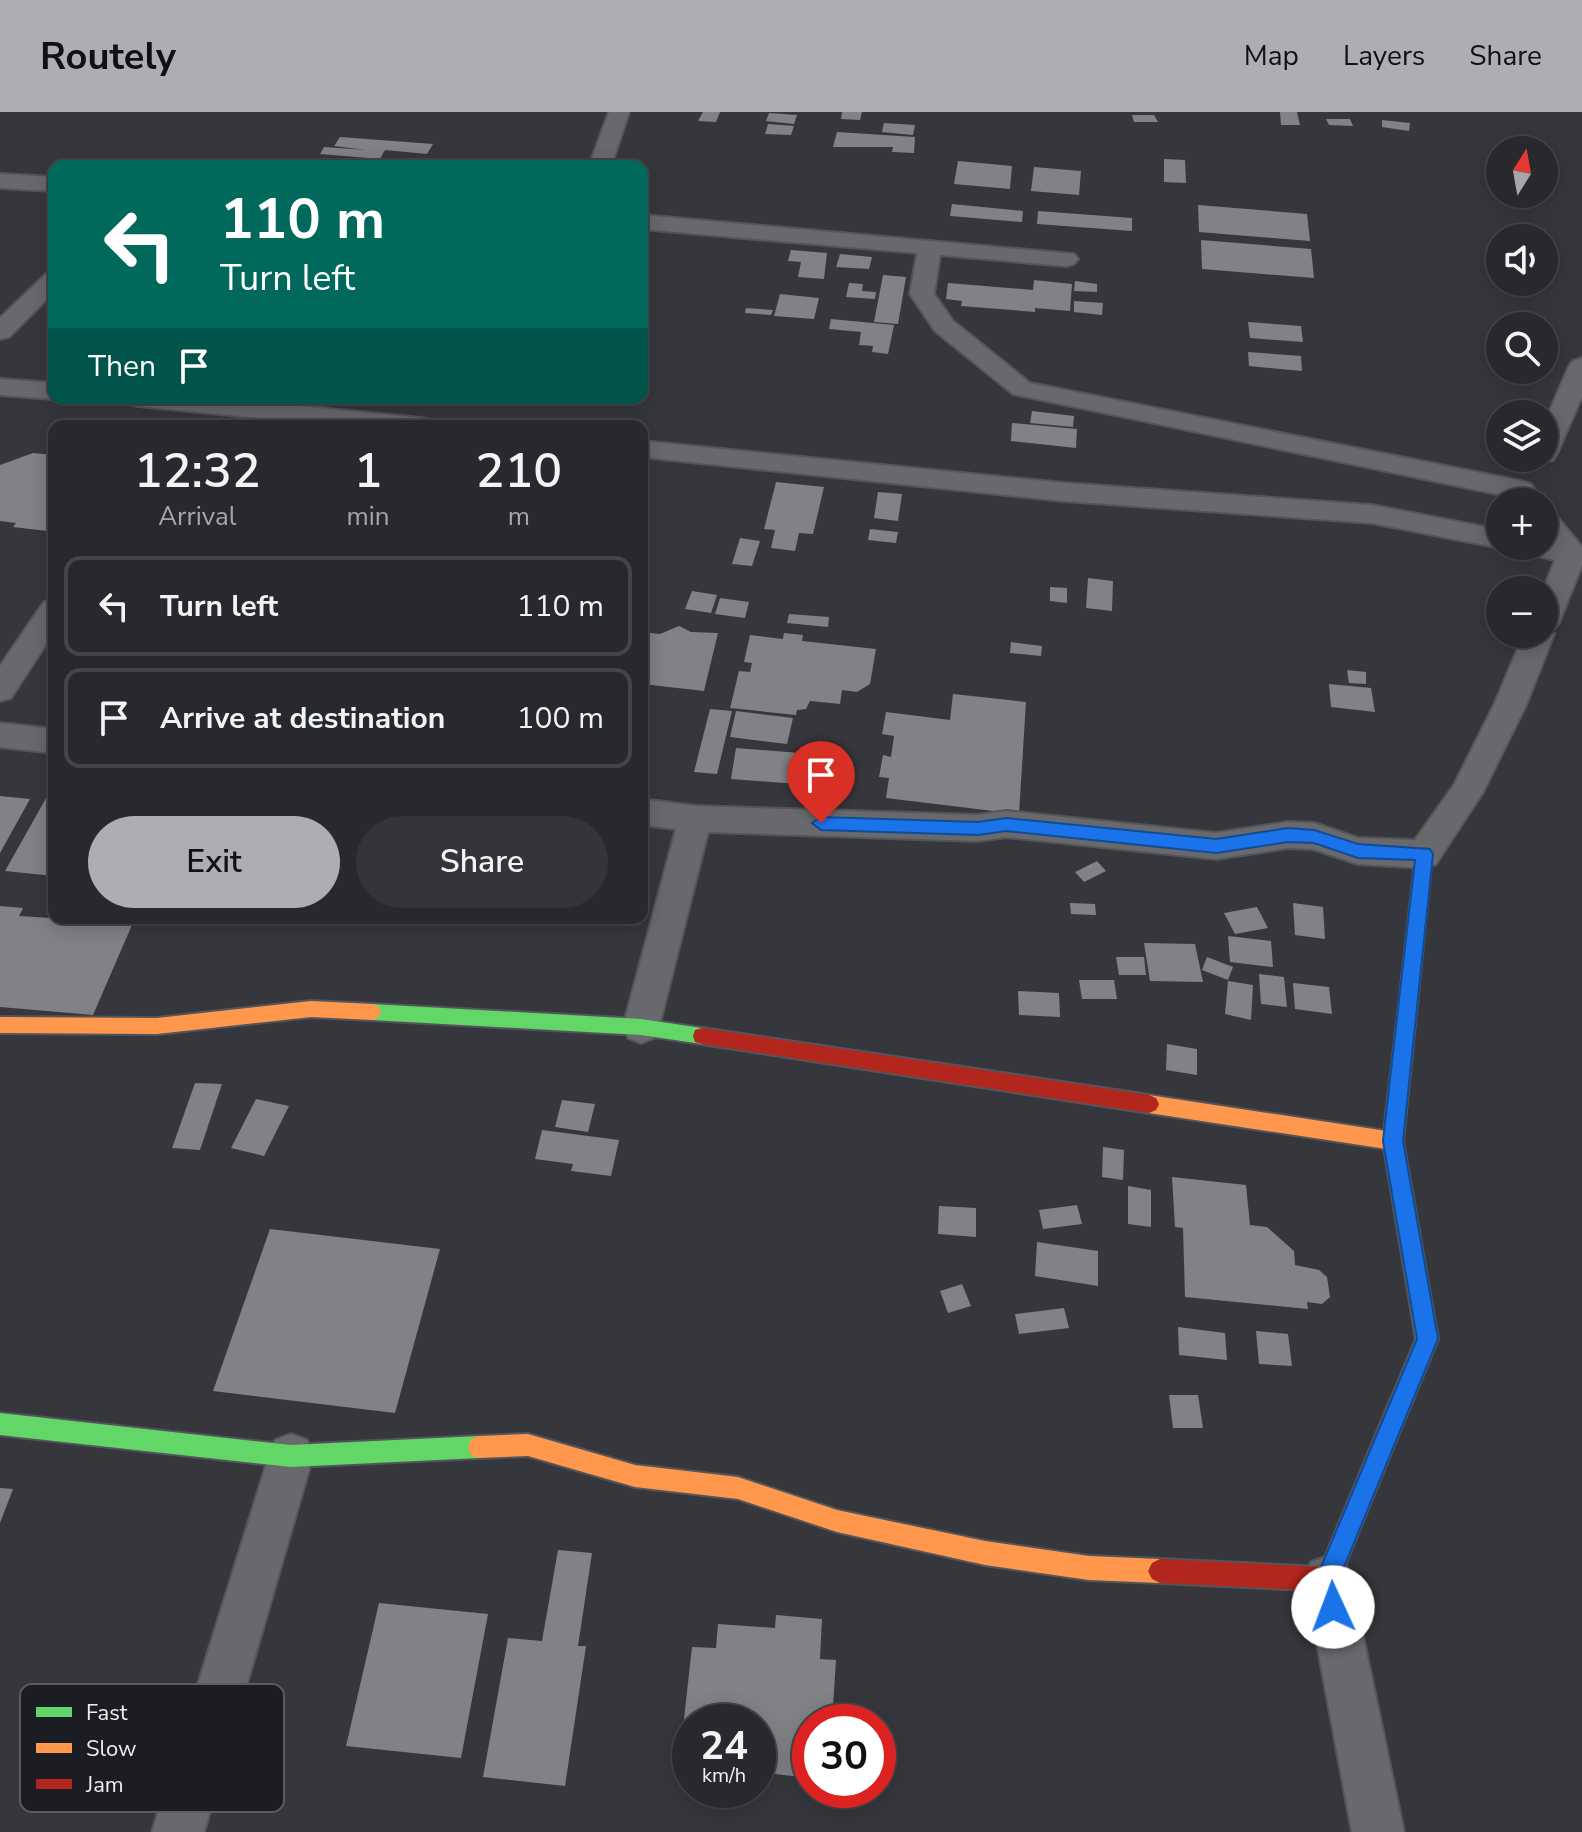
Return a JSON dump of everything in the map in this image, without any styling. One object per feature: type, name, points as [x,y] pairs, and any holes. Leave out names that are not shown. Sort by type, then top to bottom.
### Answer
[{"type":"street","points":[[602,160],[619,112]]},
{"type":"street","points":[[0,181],[48,184]]},
{"type":"street","points":[[648,223],[1066,259]]},
{"type":"street","points":[[930,247],[922,294],[944,326],[1022,389],[1488,488]]},
{"type":"street","points":[[0,332],[48,285]]},
{"type":"street","points":[[1558,421],[1582,366]]},
{"type":"street","points":[[0,387],[48,391]]},
{"type":"street","points":[[210,404],[364,420]]},
{"type":"street","points":[[648,450],[1064,492],[1372,514],[1486,536]]},
{"type":"street","points":[[1558,536],[1572,554]]},
{"type":"street","points":[[1558,551],[1572,554]]},
{"type":"street","points":[[1558,588],[1572,554]]},
{"type":"street","points":[[0,690],[48,618]]},
{"type":"street","points":[[1378,1832],[1328,1579],[1427,1339],[1393,1141],[1424,854],[1467,792],[1510,705],[1533,648]]},
{"type":"street","points":[[0,735],[48,740]]},
{"type":"street","points":[[648,813],[695,819],[978,828],[1006,824],[1216,846],[1288,835],[1314,836],[1358,851],[1424,854]]},
{"type":"street","points":[[641,1027],[695,819]]},
{"type":"street","points":[[0,1025],[157,1026],[311,1009],[641,1027],[1393,1141]]},
{"type":"street","points":[[0,1424],[291,1456],[528,1445],[635,1476],[738,1488],[837,1521],[985,1553],[1089,1568],[1167,1569],[1328,1579]]},
{"type":"street","points":[[222,1684],[291,1456]]},
{"type":"street","points":[[178,1832],[184,1812]]},
{"type":"building","points":[[703,112],[720,112],[716,122],[698,121]]},
{"type":"building","points":[[842,112],[862,112],[860,120],[841,119]]},
{"type":"building","points":[[1280,112],[1297,112],[1300,125],[1281,125]]},
{"type":"building","points":[[769,113],[797,115],[794,124],[766,121]]},
{"type":"building","points":[[1132,115],[1154,115],[1158,122],[1134,122]]},
{"type":"building","points":[[1326,119],[1350,119],[1353,126],[1329,125]]},
{"type":"building","points":[[1382,120],[1410,123],[1409,131],[1382,127]]},
{"type":"building","points":[[884,123],[915,125],[913,135],[882,132]]},
{"type":"building","points":[[768,124],[794,126],[791,135],[765,134]]},
{"type":"building","points":[[837,132],[915,137],[914,153],[892,152],[893,147],[833,147]]},
{"type":"building","points":[[340,137],[433,144],[427,154],[385,150],[380,159],[320,154],[324,147],[366,150],[334,146]]},
{"type":"building","points":[[1164,159],[1185,160],[1186,183],[1164,182]]},
{"type":"building","points":[[958,161],[1012,166],[1010,189],[954,184]]},
{"type":"building","points":[[1034,167],[1081,171],[1079,195],[1031,191]]},
{"type":"building","points":[[952,204],[1023,211],[1022,222],[950,216]]},
{"type":"building","points":[[1198,205],[1307,214],[1310,241],[1199,232]]},
{"type":"building","points":[[1038,211],[1132,218],[1132,231],[1037,224]]},
{"type":"building","points":[[1201,240],[1311,249],[1314,278],[1202,269]]},
{"type":"building","points":[[791,250],[827,253],[824,279],[798,277],[801,262],[788,261]]},
{"type":"building","points":[[840,254],[872,257],[869,269],[836,267]]},
{"type":"building","points":[[883,275],[906,277],[898,324],[874,322]]},
{"type":"building","points":[[1034,280],[1072,284],[1070,311],[1035,308],[1035,312],[961,306],[962,301],[946,299],[948,283],[1033,290]]},
{"type":"building","points":[[1075,281],[1097,284],[1097,292],[1074,291]]},
{"type":"building","points":[[849,283],[863,284],[862,291],[876,292],[875,299],[846,297]]},
{"type":"building","points":[[780,294],[819,298],[814,319],[774,316]]},
{"type":"building","points":[[1074,301],[1103,303],[1102,315],[1074,312]]},
{"type":"building","points":[[746,308],[773,310],[771,315],[745,313]]},
{"type":"building","points":[[831,319],[894,325],[888,354],[872,352],[873,346],[859,345],[861,332],[829,329]]},
{"type":"building","points":[[1248,322],[1301,326],[1303,342],[1250,338]]},
{"type":"building","points":[[1248,352],[1301,356],[1302,371],[1249,366]]},
{"type":"building","points":[[1032,411],[1074,416],[1073,427],[1030,423]]},
{"type":"building","points":[[1012,423],[1077,429],[1076,448],[1011,441]]},
{"type":"building","points":[[33,453],[48,454],[47,531],[13,527],[16,523],[0,521],[0,465]]},
{"type":"building","points":[[776,482],[824,487],[813,534],[799,533],[795,551],[771,548],[775,530],[764,529]]},
{"type":"building","points":[[878,492],[902,494],[898,521],[874,518]]},
{"type":"building","points":[[870,529],[898,532],[896,543],[868,540]]},
{"type":"building","points":[[740,538],[760,541],[752,566],[732,564]]},
{"type":"building","points":[[1088,578],[1113,581],[1112,611],[1086,608]]},
{"type":"building","points":[[1050,587],[1067,588],[1067,603],[1050,601]]},
{"type":"building","points":[[692,591],[717,595],[711,613],[685,609]]},
{"type":"building","points":[[720,598],[749,602],[745,618],[715,614]]},
{"type":"building","points":[[789,614],[829,617],[828,627],[787,623]]},
{"type":"building","points":[[679,626],[691,632],[718,633],[704,691],[648,685],[648,633],[660,634]]},
{"type":"building","points":[[784,633],[803,635],[802,641],[876,649],[870,684],[857,692],[842,690],[840,704],[810,701],[806,709],[797,710],[796,715],[730,708],[739,671],[750,672],[752,663],[744,662],[750,635],[783,639]]},
{"type":"building","points":[[1011,642],[1042,646],[1041,656],[1010,653]]},
{"type":"building","points":[[1347,670],[1366,672],[1366,684],[1349,683]]},
{"type":"building","points":[[1329,684],[1371,688],[1375,712],[1331,707]]},
{"type":"building","points":[[953,694],[1026,702],[1019,814],[886,798],[889,778],[879,777],[883,755],[891,757],[894,736],[882,734],[886,712],[950,720]]},
{"type":"building","points":[[710,709],[732,711],[717,774],[694,772]]},
{"type":"building","points":[[736,711],[793,718],[787,744],[730,737]]},
{"type":"building","points":[[736,748],[826,755],[823,786],[731,779]]},
{"type":"building","points":[[48,795],[48,875],[5,871]]},
{"type":"building","points":[[0,796],[30,799],[0,853]]},
{"type":"building","points":[[1097,861],[1106,871],[1084,882],[1075,872]]},
{"type":"building","points":[[1070,903],[1095,904],[1096,915],[1071,914]]},
{"type":"building","points":[[1293,903],[1323,907],[1325,939],[1295,935]]},
{"type":"building","points":[[0,906],[23,908],[19,916],[48,918],[48,924],[132,924],[93,1015],[0,1007]]},
{"type":"building","points":[[1257,907],[1268,928],[1235,934],[1224,913]]},
{"type":"building","points":[[1228,936],[1271,941],[1273,967],[1230,962]]},
{"type":"building","points":[[1144,943],[1195,944],[1203,982],[1150,981]]},
{"type":"building","points":[[1116,957],[1144,957],[1146,975],[1119,975]]},
{"type":"building","points":[[1207,957],[1233,967],[1228,980],[1202,970]]},
{"type":"building","points":[[1259,974],[1284,977],[1287,1007],[1261,1004]]},
{"type":"building","points":[[1079,980],[1114,980],[1117,999],[1082,999]]},
{"type":"building","points":[[1228,981],[1253,985],[1251,1020],[1225,1014]]},
{"type":"building","points":[[1293,983],[1329,987],[1332,1014],[1295,1009]]},
{"type":"building","points":[[1018,991],[1059,993],[1060,1017],[1019,1015]]},
{"type":"building","points":[[1167,1044],[1197,1049],[1197,1075],[1166,1070]]},
{"type":"building","points":[[195,1083],[222,1084],[200,1150],[172,1148]]},
{"type":"building","points":[[256,1099],[289,1106],[264,1156],[231,1148]]},
{"type":"building","points":[[562,1100],[595,1104],[588,1132],[555,1127]]},
{"type":"building","points":[[542,1130],[619,1140],[611,1176],[571,1171],[573,1164],[535,1159]]},
{"type":"building","points":[[1103,1147],[1124,1150],[1123,1180],[1102,1177]]},
{"type":"building","points":[[1172,1177],[1246,1185],[1250,1225],[1267,1227],[1294,1251],[1295,1265],[1319,1270],[1327,1277],[1330,1297],[1322,1304],[1307,1302],[1308,1309],[1185,1297],[1183,1228],[1175,1227]]},
{"type":"building","points":[[1128,1186],[1151,1190],[1151,1227],[1128,1224]]},
{"type":"building","points":[[1077,1205],[1082,1224],[1043,1229],[1039,1210]]},
{"type":"building","points":[[939,1206],[976,1208],[976,1237],[938,1234]]},
{"type":"building","points":[[270,1229],[440,1249],[395,1413],[213,1391]]},
{"type":"building","points":[[1037,1242],[1098,1251],[1098,1286],[1035,1276]]},
{"type":"building","points":[[962,1284],[971,1306],[948,1313],[940,1291]]},
{"type":"building","points":[[1064,1308],[1069,1328],[1019,1334],[1015,1314]]},
{"type":"building","points":[[1178,1327],[1225,1333],[1227,1360],[1179,1355]]},
{"type":"building","points":[[1256,1331],[1288,1334],[1292,1366],[1259,1364]]},
{"type":"building","points":[[1169,1395],[1198,1395],[1203,1428],[1173,1428]]},
{"type":"building","points":[[0,1488],[13,1489],[0,1523]]},
{"type":"building","points":[[558,1550],[592,1553],[578,1646],[586,1646],[565,1786],[483,1777],[508,1638],[542,1641]]},
{"type":"building","points":[[379,1603],[488,1614],[461,1758],[346,1746]]},
{"type":"building","points":[[776,1615],[822,1619],[820,1659],[836,1660],[833,1704],[792,1704],[792,1776],[776,1774],[776,1704],[686,1704],[692,1647],[716,1648],[718,1624],[775,1628]]},
{"type":"traffic: fast","points":[[372,1012],[641,1027],[702,1036]]},
{"type":"traffic: fast","points":[[1400,1404],[1427,1339],[1393,1141],[1407,1014]]},
{"type":"traffic: fast","points":[[0,1424],[291,1456],[479,1447]]},
{"type":"traffic: slow","points":[[0,1025],[157,1026],[311,1009],[372,1012]]},
{"type":"traffic: slow","points":[[1149,1104],[1393,1141]]},
{"type":"traffic: slow","points":[[479,1447],[528,1445],[635,1476],[738,1488],[837,1521],[985,1553],[1089,1568],[1160,1571]]},
{"type":"traffic: jam","points":[[1407,1014],[1424,854]]},
{"type":"traffic: jam","points":[[702,1036],[1149,1104]]},
{"type":"traffic: jam","points":[[1160,1571],[1328,1579],[1400,1404]]},
{"type":"route","points":[[821,823],[978,828],[1006,824],[1216,846],[1288,835],[1314,836],[1358,851],[1424,854],[1393,1141],[1427,1339],[1328,1579],[1333,1607]]}]
